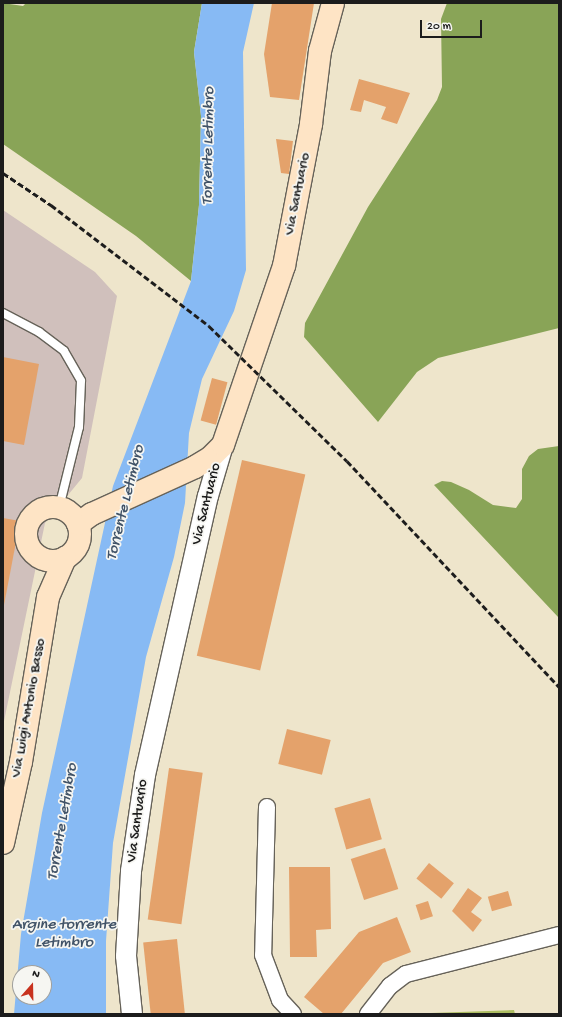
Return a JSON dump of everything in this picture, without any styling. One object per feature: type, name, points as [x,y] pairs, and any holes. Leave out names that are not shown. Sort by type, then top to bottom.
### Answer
[{"type":"main road","name":"Via Santuario","points":[[223,445],[284,266],[312,124],[320,51],[333,3]]},
{"type":"main road","points":[[59,508],[74,517],[78,524],[100,510],[195,467],[210,458],[223,445]]},
{"type":"main road","name":"Via Luigi Antonio Basso","points":[[48,597],[37,556],[27,540],[29,523],[41,510],[59,508]]},
{"type":"main road","name":"Via Luigi Antonio Basso","points":[[3,843],[21,762],[48,597],[65,558],[76,547],[80,532],[78,524]]},
{"type":"main road","points":[[37,556],[51,561],[65,558]]},
{"type":"street","name":"Via Santuario","points":[[132,1014],[126,956],[131,871],[145,775],[206,504],[223,445]]},
{"type":"street","points":[[267,807],[263,955],[280,1000],[293,1014]]},
{"type":"street","points":[[368,1014],[390,986],[406,974],[559,934]]},
{"type":"lane","points":[[3,313],[39,332],[64,351],[81,381],[79,427],[59,508]]},
{"type":"shaded area","points":[[3,210],[95,272],[117,296],[82,478],[45,523],[3,726]]},
{"type":"green space","points":[[3,3],[23,6],[26,3],[202,3],[194,52],[201,116],[199,205],[191,281],[136,236],[3,144]]},
{"type":"green space","points":[[447,3],[559,3],[559,328],[438,358],[417,372],[378,422],[304,337],[305,323],[368,207],[437,100],[442,87],[441,19]]},
{"type":"green space","points":[[559,446],[559,618],[434,485],[442,481],[451,482],[469,490],[493,505],[516,508],[522,499],[522,469],[529,456],[538,449]]},
{"type":"green space","points":[[514,1010],[515,1014],[431,1014],[431,1013]]},
{"type":"water","name":"Argine torrente Letimbro","points":[[202,3],[254,3],[243,52],[246,270],[234,311],[202,379],[189,433],[185,503],[174,557],[146,657],[113,843],[106,941],[106,1014],[14,1014],[15,1005],[52,1005],[52,965],[18,965],[21,934],[42,813],[113,486],[191,281],[199,205],[201,116],[194,52]]},
{"type":"building","points":[[272,3],[314,3],[299,100],[270,97],[264,54]]},
{"type":"building","points":[[359,79],[410,93],[397,124],[381,119],[386,107],[364,100],[361,112],[350,110]]},
{"type":"building","points":[[276,139],[293,141],[289,174],[281,173]]},
{"type":"building","points":[[3,357],[39,364],[24,445],[3,441]]},
{"type":"building","points":[[212,378],[227,382],[216,425],[201,421]]},
{"type":"building","points":[[242,460],[305,475],[260,670],[197,656]]},
{"type":"building","points":[[3,518],[20,521],[4,605],[3,605]]},
{"type":"building","points":[[287,729],[331,740],[322,775],[278,764]]},
{"type":"building","points":[[169,768],[203,773],[181,924],[148,920]]},
{"type":"building","points":[[370,798],[382,839],[346,850],[334,808]]},
{"type":"building","points":[[385,848],[398,889],[364,900],[351,859]]},
{"type":"building","points":[[429,863],[454,883],[441,899],[416,879]]},
{"type":"building","points":[[289,867],[330,867],[331,929],[316,930],[317,957],[290,957]]},
{"type":"building","points":[[468,888],[482,898],[471,912],[482,920],[473,932],[452,911]]},
{"type":"building","points":[[508,891],[512,905],[492,911],[488,897]]},
{"type":"building","points":[[428,901],[433,916],[421,920],[416,905]]},
{"type":"building","points":[[397,917],[411,952],[383,963],[341,1014],[324,1014],[304,997],[359,932]]},
{"type":"building","points":[[177,939],[185,1014],[151,1014],[143,943]]},
{"type":"railway","points":[[3,173],[51,205],[209,326],[347,461],[559,687]]},
{"type":"water label","name":"Torrente Letimbro","points":[[210,146]]},
{"type":"water label","name":"Torrente Letimbro","points":[[127,503]]},
{"type":"water label","name":"Torrente Letimbro","points":[[64,822]]}]
